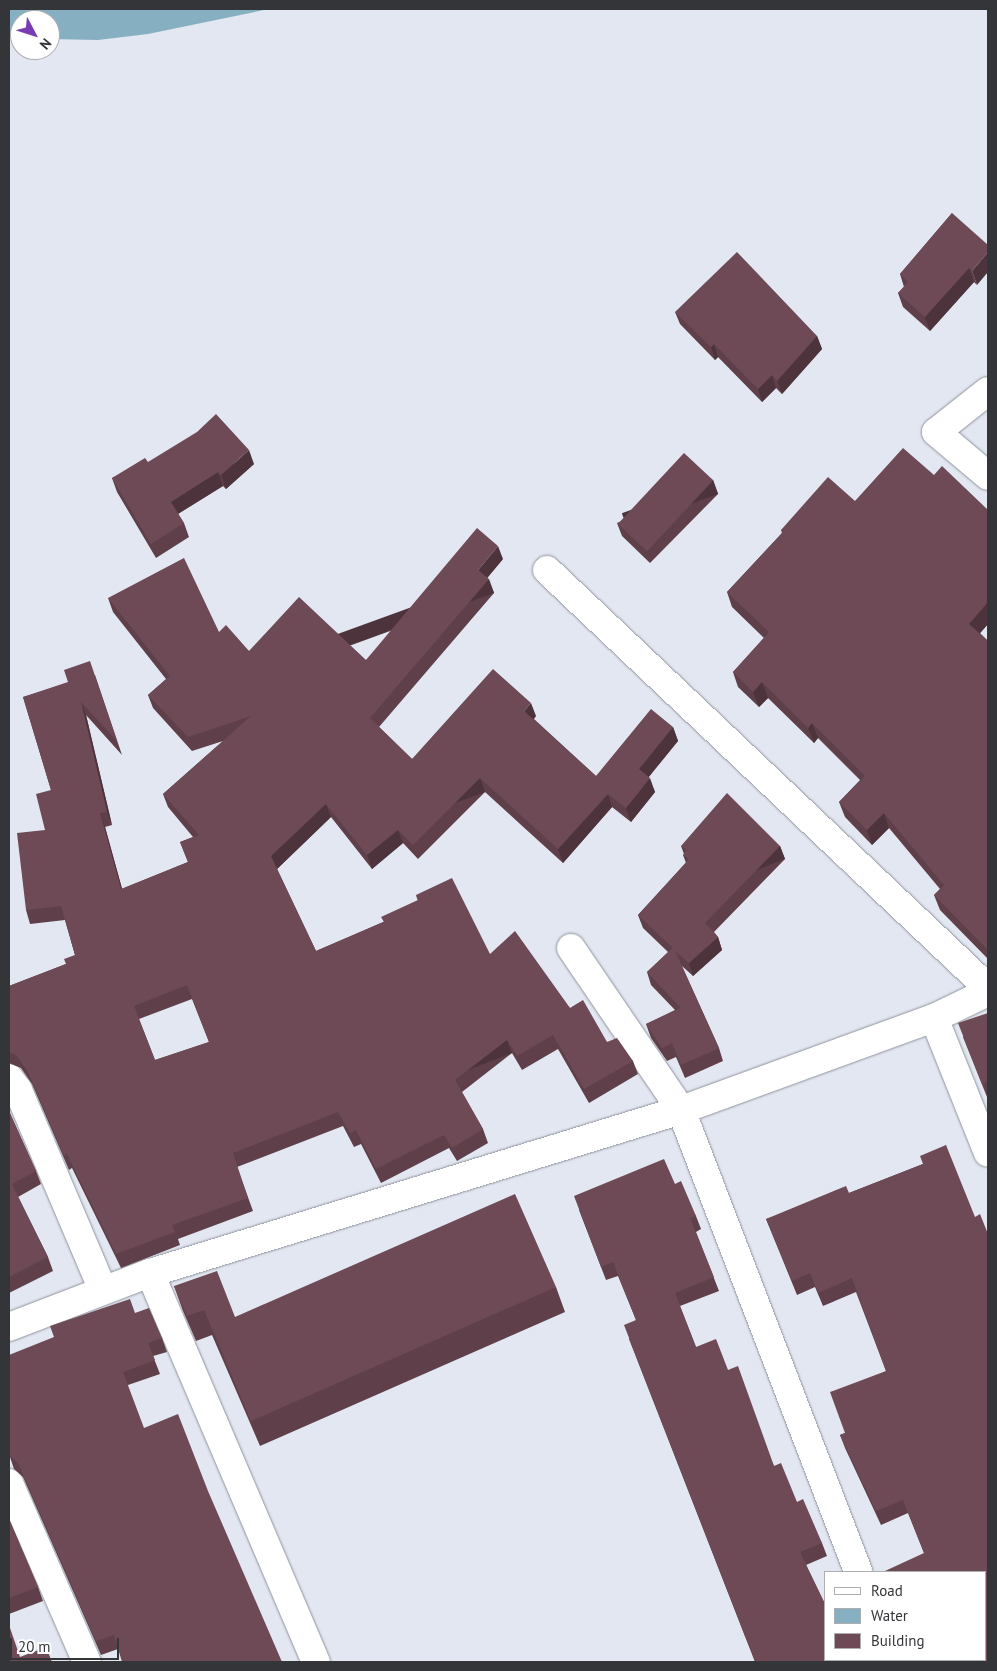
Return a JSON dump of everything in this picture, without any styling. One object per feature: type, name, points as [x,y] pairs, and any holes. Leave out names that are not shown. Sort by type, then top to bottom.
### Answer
[{"type":"street","points":[[988,391],[936,432],[988,476]]},
{"type":"street","points":[[547,570],[988,988]]},
{"type":"street","points":[[571,948],[681,1110],[858,1571]]},
{"type":"street","points":[[9,1327],[150,1273],[681,1110],[934,1018],[988,992]]},
{"type":"street","points":[[934,1018],[988,1153]]},
{"type":"street","points":[[9,1078],[18,1090],[103,1290]]},
{"type":"street","points":[[150,1273],[316,1662]]},
{"type":"street","points":[[9,1483],[87,1662]]},
{"type":"water","points":[[9,9],[269,9],[148,34],[98,40],[60,39],[60,10],[10,10],[9,38]]},
{"type":"building","points":[[952,213],[988,245],[988,252],[972,271],[969,268],[925,317],[898,293],[908,282],[900,274]]},
{"type":"building","points":[[737,252],[817,336],[777,381],[772,375],[758,389],[714,344],[711,347],[675,312]]},
{"type":"building","points":[[216,414],[249,450],[221,475],[218,472],[171,502],[184,523],[151,544],[112,478],[145,458],[148,462],[197,432]]},
{"type":"building","points":[[903,448],[934,475],[942,466],[988,510],[988,602],[969,624],[988,641],[988,950],[934,895],[944,885],[884,813],[867,830],[839,802],[865,776],[812,723],[808,728],[762,682],[753,692],[733,672],[769,632],[727,592],[783,532],[781,530],[828,477],[855,501]]},
{"type":"building","points":[[684,453],[713,480],[647,551],[618,524]]},
{"type":"building","points":[[477,528],[498,546],[478,570],[489,579],[370,718],[412,759],[493,669],[531,703],[524,711],[596,776],[651,709],[673,727],[639,769],[650,778],[626,808],[608,794],[558,849],[480,778],[413,845],[398,830],[367,855],[326,804],[271,856],[316,951],[384,922],[381,917],[418,900],[416,895],[452,878],[490,954],[515,931],[570,1008],[583,1000],[607,1042],[617,1038],[633,1061],[584,1089],[553,1035],[517,1056],[507,1040],[455,1080],[483,1129],[452,1148],[444,1135],[376,1169],[356,1130],[350,1133],[338,1112],[233,1153],[248,1198],[172,1225],[175,1232],[116,1254],[67,1154],[64,1156],[27,1070],[16,1055],[9,1052],[9,986],[66,964],[64,959],[75,955],[61,906],[26,910],[17,833],[45,830],[36,794],[51,790],[23,697],[68,682],[64,670],[90,661],[117,741],[81,702],[107,812],[100,813],[121,889],[188,862],[180,842],[199,835],[163,794],[251,716],[188,737],[148,695],[170,676],[108,598],[184,558],[219,632],[226,625],[249,651],[299,597],[366,660]],"holes":[[[187,985],[209,1042],[155,1060],[134,1006]]]},
{"type":"building","points":[[727,793],[780,846],[705,923],[718,937],[689,963],[675,951],[719,1048],[681,1065],[672,1043],[662,1048],[646,1024],[681,1008],[647,972],[673,948],[638,915],[689,859],[683,855],[687,850],[681,846]]},
{"type":"building","points":[[988,1013],[988,1081],[982,1084],[958,1023]]},
{"type":"building","points":[[9,1111],[36,1171],[12,1184],[48,1257],[9,1277]]},
{"type":"building","points":[[946,1145],[975,1217],[980,1214],[988,1234],[988,1662],[909,1662],[987,1661],[987,1571],[885,1571],[924,1553],[903,1500],[876,1511],[840,1435],[845,1433],[830,1392],[886,1371],[852,1278],[818,1293],[810,1273],[792,1281],[766,1219],[846,1186],[849,1193],[923,1164],[920,1156]]},
{"type":"building","points":[[664,1159],[675,1184],[681,1181],[696,1216],[690,1218],[714,1277],[675,1293],[696,1347],[716,1339],[728,1370],[738,1366],[774,1466],[781,1463],[797,1502],[803,1499],[822,1543],[800,1552],[824,1602],[824,1661],[853,1662],[756,1662],[624,1325],[636,1320],[613,1262],[601,1267],[574,1196]]},
{"type":"building","points":[[515,1194],[556,1287],[251,1421],[204,1310],[187,1316],[174,1286],[217,1271],[235,1317]]},
{"type":"building","points":[[130,1299],[135,1313],[149,1308],[162,1338],[148,1343],[155,1360],[123,1372],[144,1428],[178,1414],[208,1491],[282,1662],[122,1662],[114,1635],[96,1641],[18,1463],[9,1455],[9,1355],[54,1337],[50,1326]]},
{"type":"building","points":[[9,1519],[38,1587],[9,1598]]},
{"type":"building","points":[[9,1625],[20,1657],[46,1647],[52,1662],[9,1662]]}]
